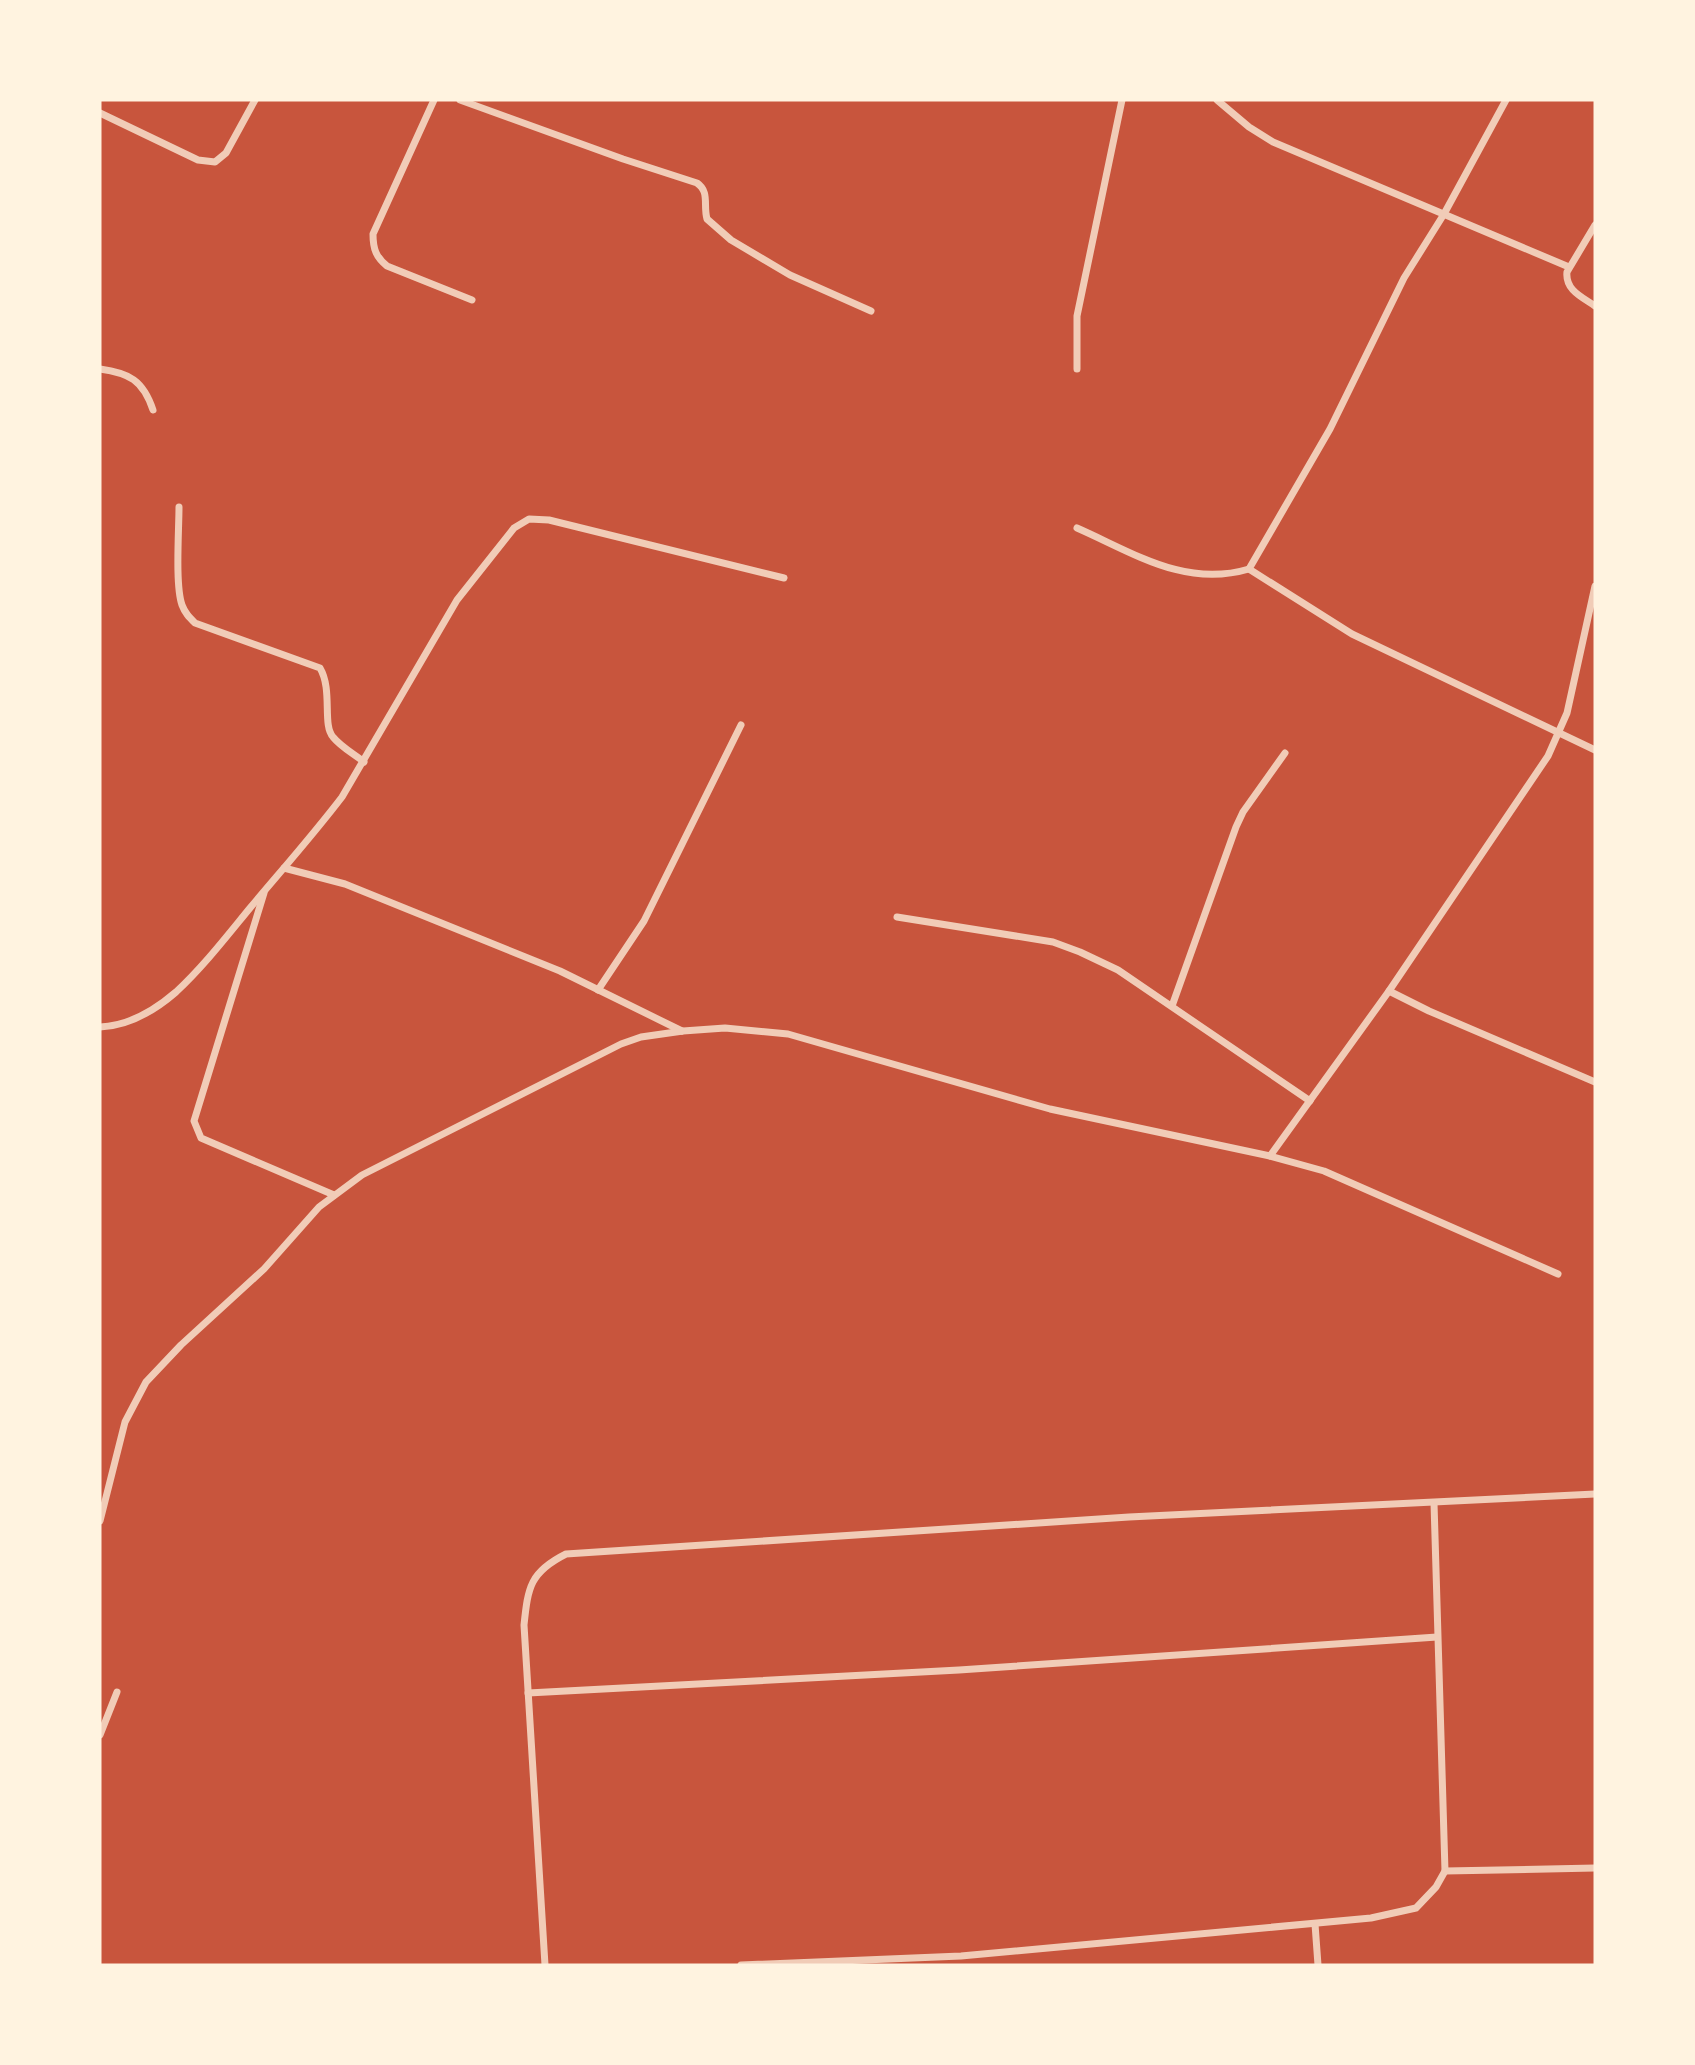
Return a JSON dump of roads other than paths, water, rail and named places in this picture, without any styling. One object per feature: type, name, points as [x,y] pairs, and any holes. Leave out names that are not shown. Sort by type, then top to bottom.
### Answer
[{"type":"street","points":[[100,113],[198,160],[215,162],[226,153],[255,100]]},
{"type":"street","points":[[434,100],[373,234],[373,246],[380,260],[387,266],[472,300]]},
{"type":"street","points":[[460,100],[697,183],[703,187],[706,194],[707,219],[719,231],[790,275],[871,311]]},
{"type":"street","points":[[1077,369],[1077,316],[1122,100]]},
{"type":"street","points":[[1217,100],[1249,127],[1273,142],[1569,267]]},
{"type":"street","points":[[1077,528],[1171,570],[1204,576],[1230,575],[1249,569],[1330,429],[1404,278],[1444,214],[1506,100]]},
{"type":"street","points":[[1595,225],[1567,272],[1568,285],[1595,306]]},
{"type":"street","points":[[100,369],[118,372],[139,383],[149,397],[153,410]]},
{"type":"street","points":[[179,507],[181,603],[187,616],[195,623],[320,668],[326,677],[328,728],[331,736],[364,762]]},
{"type":"street","points":[[100,1027],[117,1026],[143,1016],[175,992],[284,868],[342,797],[457,600],[514,528],[529,519],[549,520],[784,578]]},
{"type":"street","points":[[1249,569],[1352,634],[1595,750]]},
{"type":"street","points":[[1270,1156],[1389,991],[1548,756],[1567,713],[1595,586]]},
{"type":"street","points":[[598,989],[644,920],[741,725]]},
{"type":"street","points":[[1172,1006],[1236,827],[1243,812],[1285,753]]},
{"type":"street","points":[[284,868],[345,884],[560,971],[683,1031]]},
{"type":"street","points":[[265,890],[194,1121],[201,1138],[334,1195]]},
{"type":"street","points":[[897,917],[1052,942],[1118,970],[1310,1101]]},
{"type":"street","points":[[1389,991],[1429,1011],[1595,1082]]},
{"type":"street","points":[[100,1521],[125,1422],[146,1382],[181,1345],[264,1269],[319,1207],[374,1169],[621,1044],[642,1037],[725,1028],[788,1034],[1050,1109],[1270,1156],[1324,1171],[1558,1273]]},
{"type":"street","points":[[545,1965],[524,1625],[527,1599],[535,1577],[547,1563],[566,1554],[1129,1517],[1595,1494]]},
{"type":"street","points":[[741,1965],[961,1956],[1371,1919],[1416,1908],[1436,1887],[1445,1871],[1434,1503]]},
{"type":"street","points":[[528,1693],[959,1670],[1437,1637]]},
{"type":"street","points":[[100,1735],[117,1692]]},
{"type":"street","points":[[1445,1871],[1595,1868]]},
{"type":"street","points":[[1315,1924],[1318,1965]]}]
